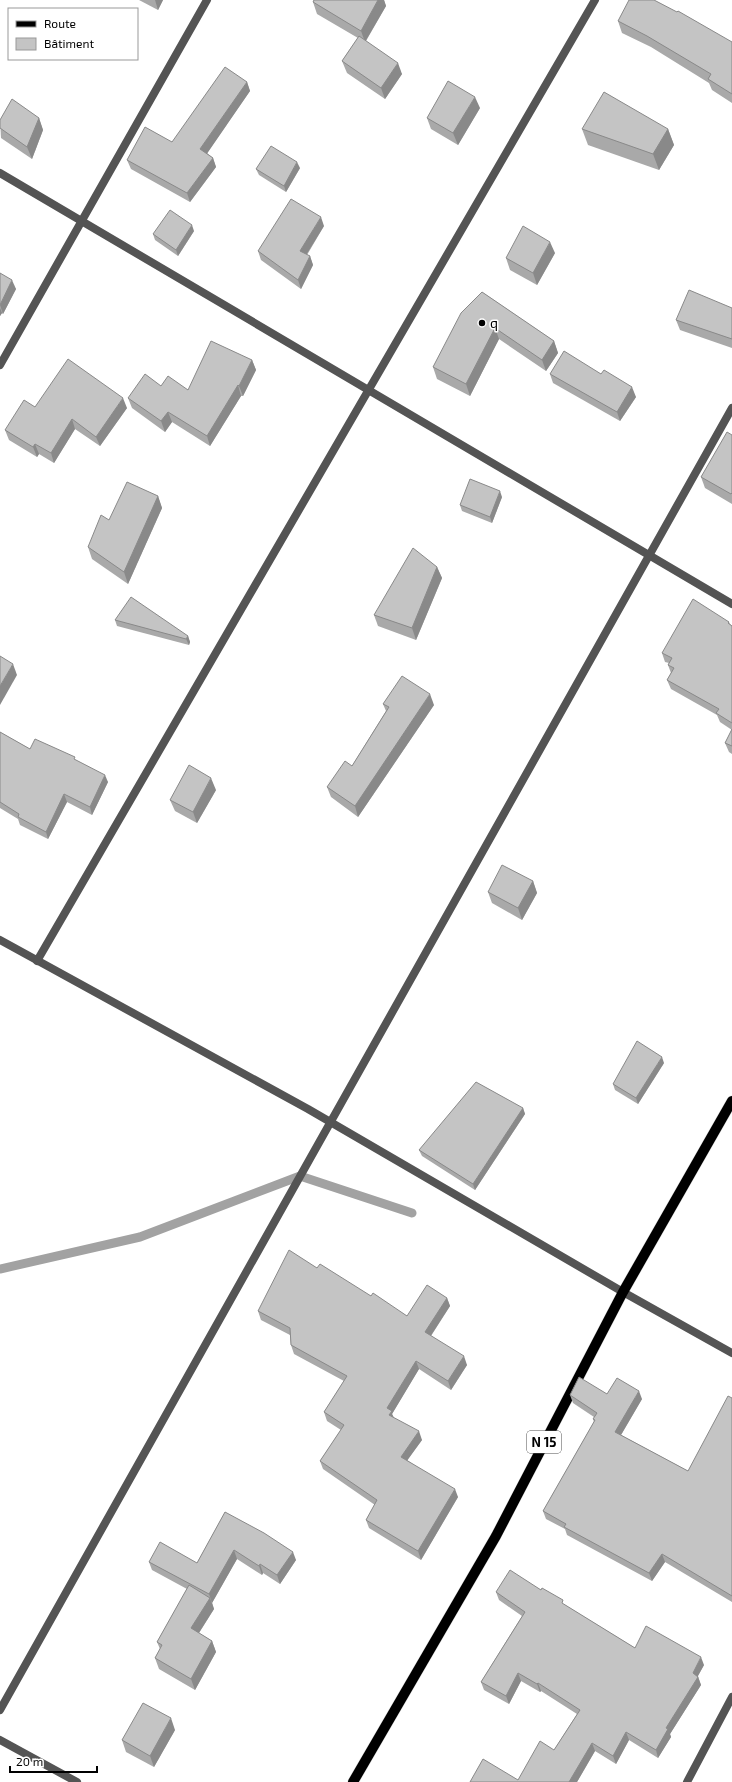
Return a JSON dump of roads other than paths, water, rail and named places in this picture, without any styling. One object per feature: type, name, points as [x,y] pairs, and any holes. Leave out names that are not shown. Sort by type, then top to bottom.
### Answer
[{"type":"main road","name":"N 15","points":[[353,1782],[496,1536],[623,1292],[732,1101]]},
{"type":"street","points":[[0,365],[207,0]]},
{"type":"street","points":[[37,961],[595,0]]},
{"type":"street","points":[[0,173],[732,604]]},
{"type":"street","points":[[0,1710],[732,408]]},
{"type":"street","points":[[0,940],[330,1122],[623,1292],[732,1353]]},
{"type":"street","points":[[687,1782],[732,1697]]},
{"type":"street","points":[[0,1740],[77,1782]]},
{"type":"waterway","points":[[0,1269],[140,1237],[300,1176],[412,1213]]},
{"type":"place","name":"q","points":[[482,323]]}]
